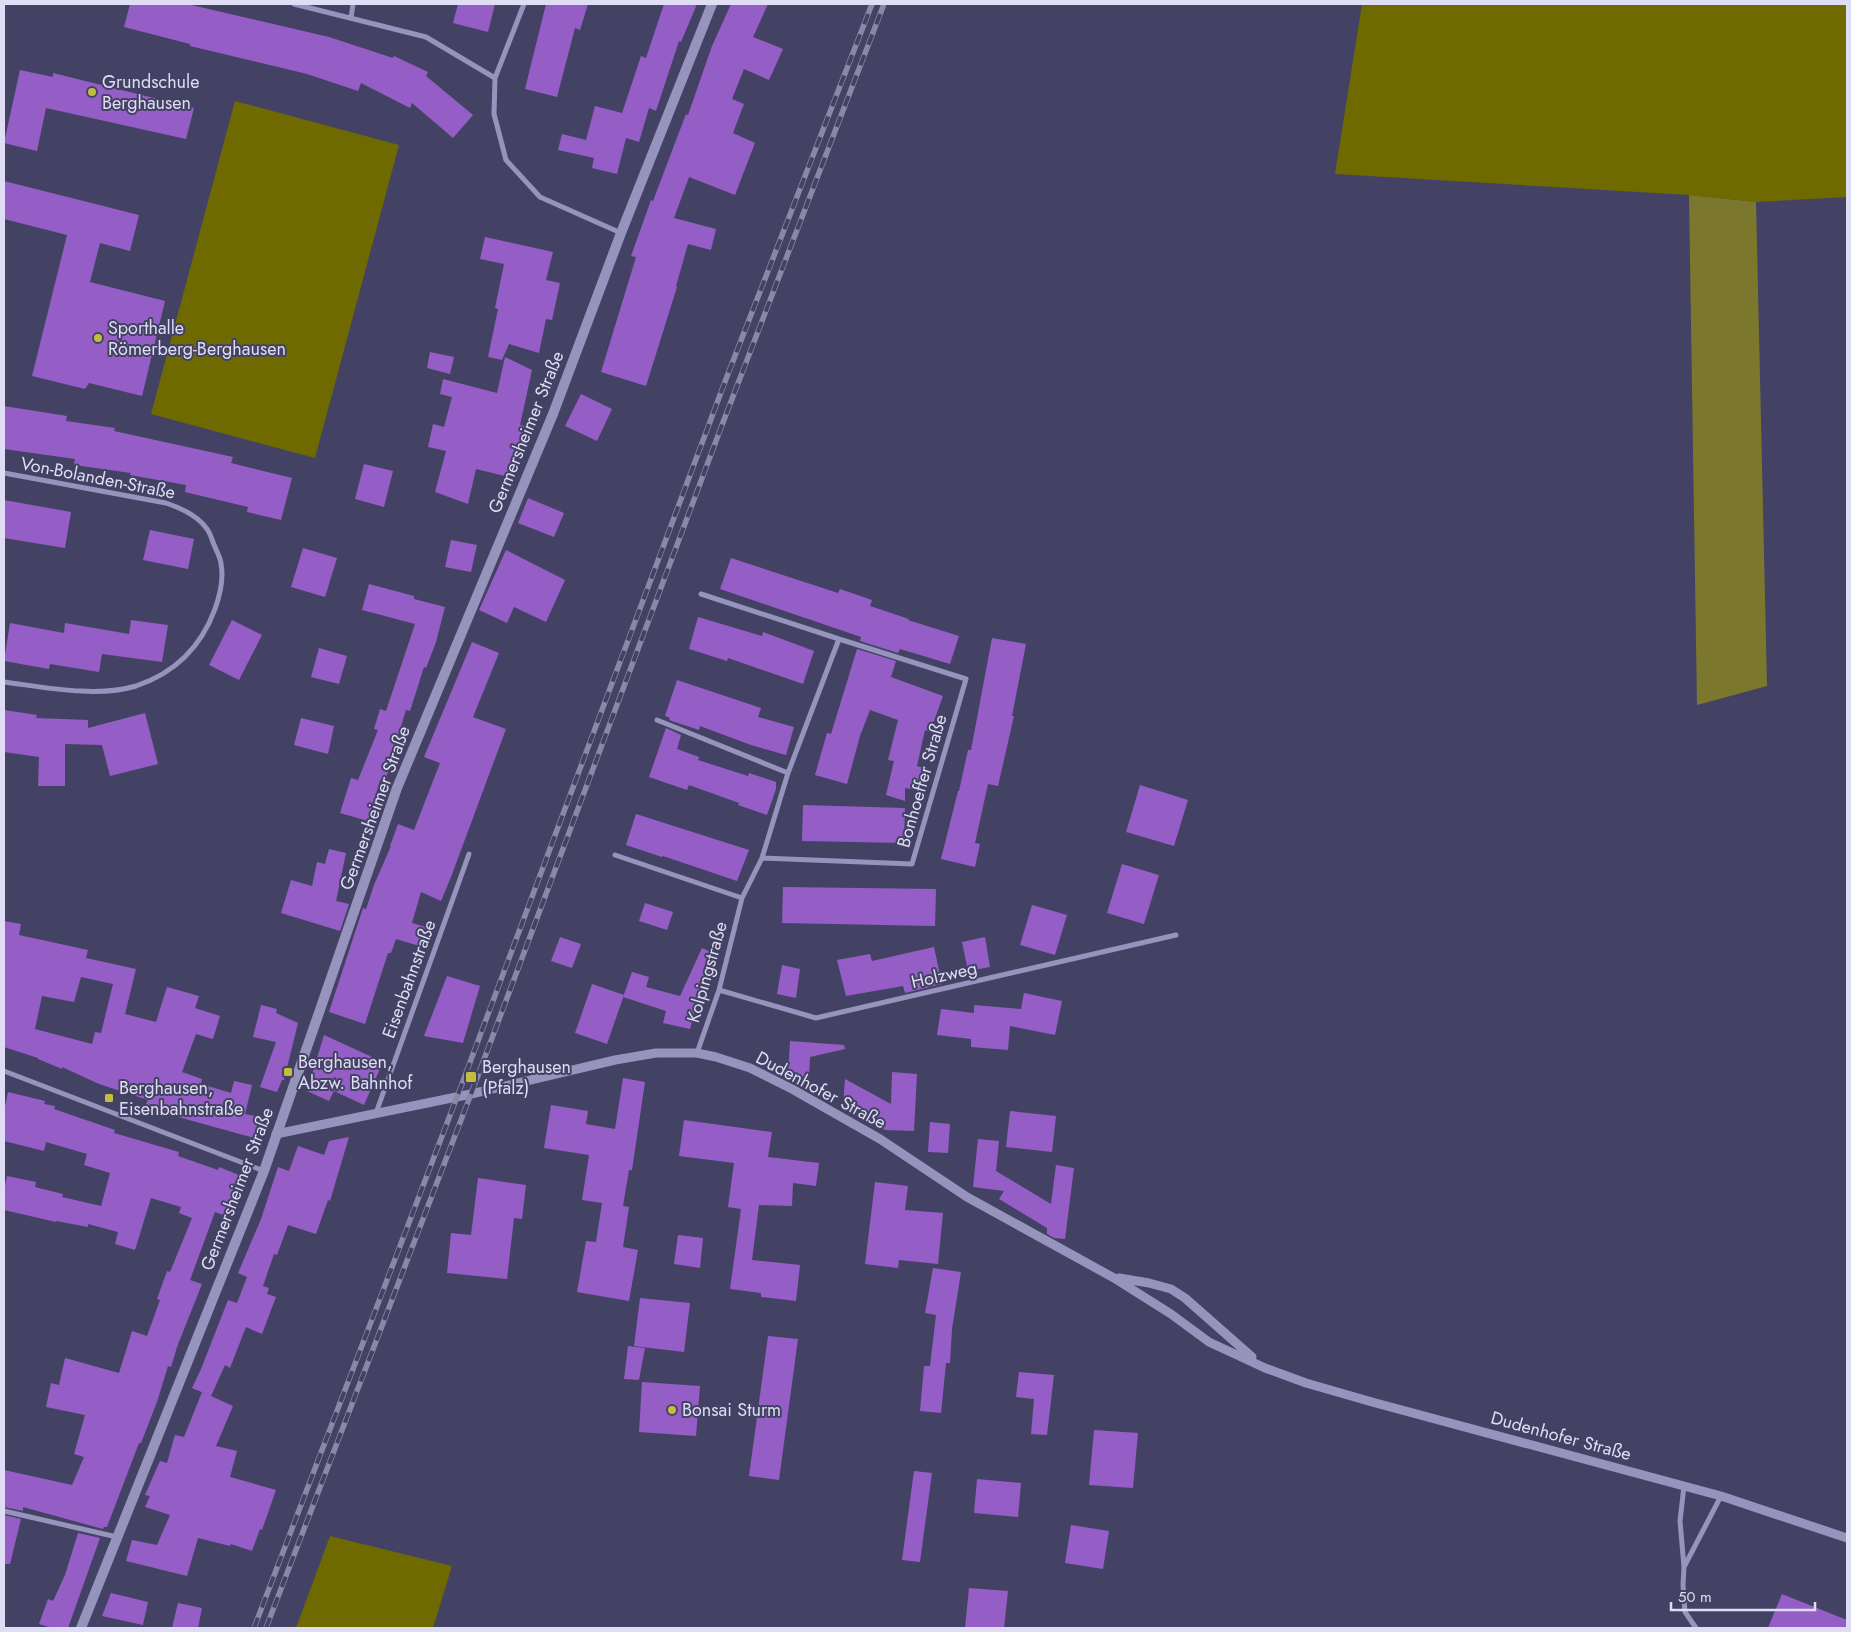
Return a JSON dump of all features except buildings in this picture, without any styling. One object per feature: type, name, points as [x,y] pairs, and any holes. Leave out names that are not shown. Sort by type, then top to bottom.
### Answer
[{"type":"main road","name":"Germersheimer Straße","points":[[81,1628],[264,1171],[397,788],[553,414],[621,234],[712,4]]},
{"type":"street","points":[[294,4],[426,37],[495,78]]},
{"type":"street","points":[[350,18],[353,4]]},
{"type":"street","points":[[524,4],[495,78],[494,114],[506,160],[540,197],[621,234]]},
{"type":"street","name":"Von-Bolanden-Straße","points":[[4,473],[166,502],[186,510],[207,529],[221,564],[220,593],[211,620],[200,642],[182,661],[158,676],[135,686],[102,691],[71,691],[4,682]]},
{"type":"street","points":[[701,594],[838,639]]},
{"type":"street","name":"Bonhoeffer Straße","points":[[762,858],[912,864],[966,678],[838,639]]},
{"type":"street","name":"Kolpingstraße","points":[[697,1053],[719,990],[742,898],[762,858],[788,773],[838,639]]},
{"type":"street","points":[[657,720],[788,773]]},
{"type":"street","name":"Eisenbahnstraße","points":[[376,1113],[469,854]]},
{"type":"street","points":[[615,855],[742,898]]},
{"type":"street","name":"Holzweg","points":[[719,990],[816,1018],[1176,935]]},
{"type":"street","name":"Dudenhofer Straße","points":[[276,1134],[464,1095],[614,1060],[656,1053],[697,1053],[716,1057],[750,1068],[792,1089],[880,1139],[967,1197],[1114,1278],[1209,1342],[1265,1368],[1306,1383],[1372,1402],[1721,1496],[1847,1538]]},
{"type":"street","points":[[4,1071],[264,1171]]},
{"type":"street","name":"Dudenhofer Straße","points":[[1114,1278],[1149,1283],[1171,1289],[1185,1298],[1265,1368]]},
{"type":"street","points":[[1684,1486],[1680,1536],[1684,1567],[1685,1612],[1696,1628]]},
{"type":"street","points":[[1684,1567],[1721,1496]]},
{"type":"street","points":[[4,1511],[118,1537]]},
{"type":"shaded area","points":[[1362,4],[1846,4],[1847,197],[1756,202],[1689,195],[1335,174]]},
{"type":"shaded area","points":[[235,101],[399,145],[315,458],[151,414]]},
{"type":"shaded area","points":[[1689,195],[1756,202],[1767,686],[1697,705]]},
{"type":"shaded area","points":[[330,1536],[452,1566],[433,1628],[296,1628]]},
{"type":"railway","points":[[254,1628],[457,1097],[726,379],[872,4]]},
{"type":"railway","points":[[266,1628],[471,1094],[722,425],[884,4]]},
{"type":"place","name":"Grundschule Berghausen","points":[[92,92]]},
{"type":"place","name":"Sporthalle Römerberg-Berghausen","points":[[98,338]]},
{"type":"place","name":"Berghausen, Abzw. Bahnhof","points":[[288,1072]]},
{"type":"place","name":"Berghausen (Pfalz)","points":[[471,1077]]},
{"type":"place","name":"Berghausen, Eisenbahnstraße","points":[[109,1098]]},
{"type":"place","name":"Bonsai Sturm","points":[[672,1410]]}]
